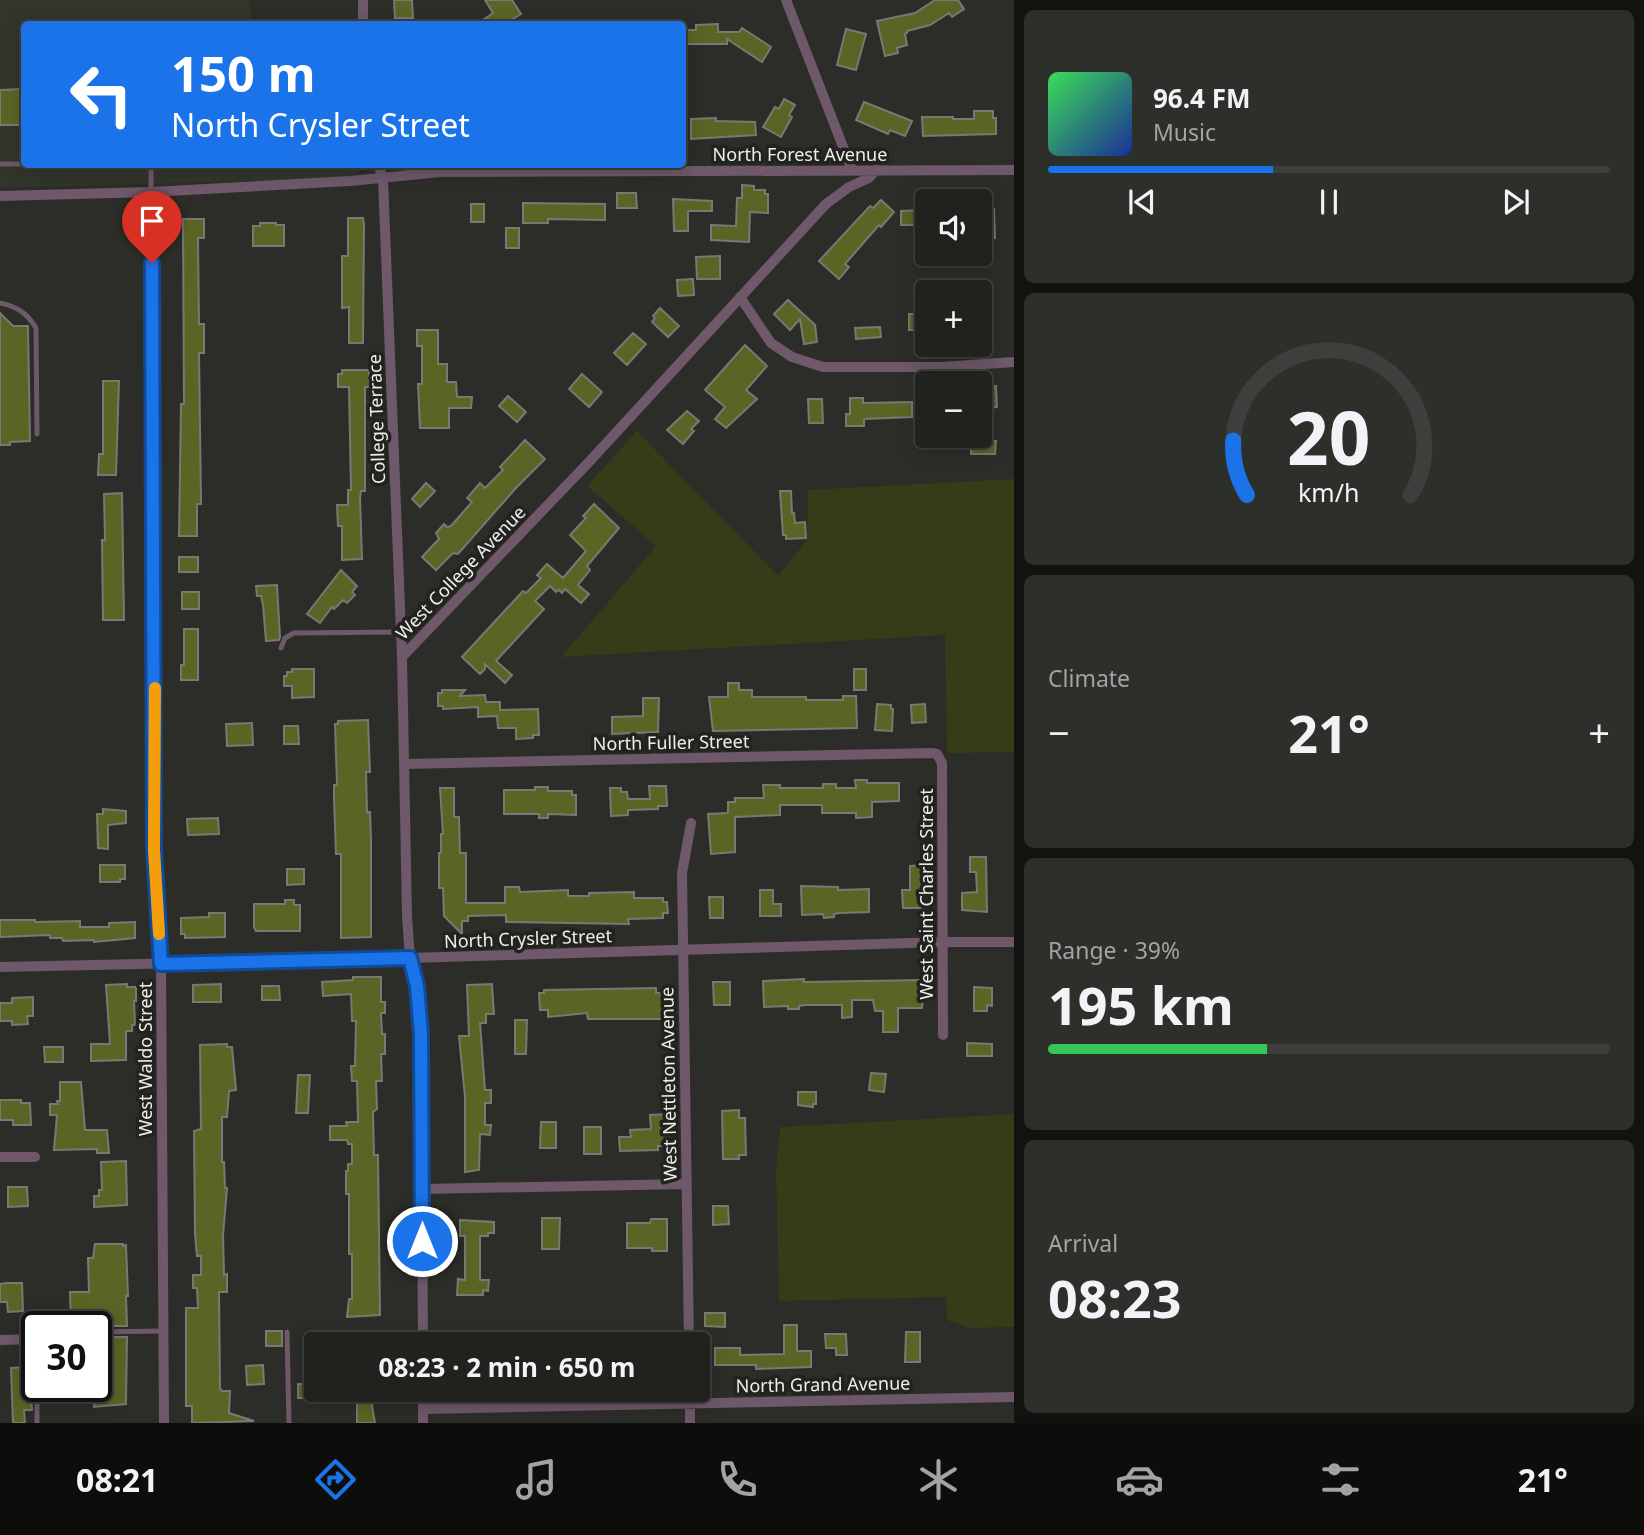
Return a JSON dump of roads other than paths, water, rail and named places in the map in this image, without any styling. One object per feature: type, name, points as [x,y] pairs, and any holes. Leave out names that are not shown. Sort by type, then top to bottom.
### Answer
[{"type":"street","points":[[363,0],[363,21]]},
{"type":"street","points":[[786,0],[852,170]]},
{"type":"street","name":"College Terrace","points":[[378,168],[383,180],[402,657]]},
{"type":"street","name":"West College Avenue","points":[[423,1332],[421,1034],[407,916],[402,657],[589,462],[826,204],[849,187],[869,178],[876,170]]},
{"type":"street","name":"North Forest Avenue","points":[[0,196],[151,192],[383,180],[440,172],[1014,170]]},
{"type":"street","name":"West Waldo Street","points":[[151,192],[155,552],[154,850],[161,964],[164,1423]]},
{"type":"street","points":[[740,297],[771,343],[796,359],[823,367],[941,367],[1014,362]]},
{"type":"street","name":"North Fuller Street","points":[[405,764],[937,754]]},
{"type":"street","name":"West Saint Charles Street","points":[[937,754],[942,763],[943,1035]]},
{"type":"street","name":"West Nettleton Avenue","points":[[689,1332],[682,873],[691,824]]},
{"type":"street","name":"North Crysler Street","points":[[0,967],[1014,942]]},
{"type":"street","points":[[0,1157],[35,1157]]},
{"type":"street","points":[[422,1189],[687,1184]]},
{"type":"street","points":[[0,1340],[21,1339]]},
{"type":"street","name":"North Grand Avenue","points":[[423,1409],[1014,1396]]},
{"type":"street","points":[[423,1402],[423,1423]]},
{"type":"street","points":[[690,1404],[690,1423]]},
{"type":"lane","points":[[0,164],[21,163]]},
{"type":"lane","points":[[151,168],[151,192]]},
{"type":"lane","points":[[0,303],[28,315],[36,328],[37,434]]},
{"type":"lane","points":[[281,648],[285,638],[294,633],[401,632]]},
{"type":"lane","points":[[112,1332],[163,1331]]},
{"type":"lane","points":[[287,1332],[289,1423]]},
{"type":"lane","points":[[37,1402],[37,1423]]}]
